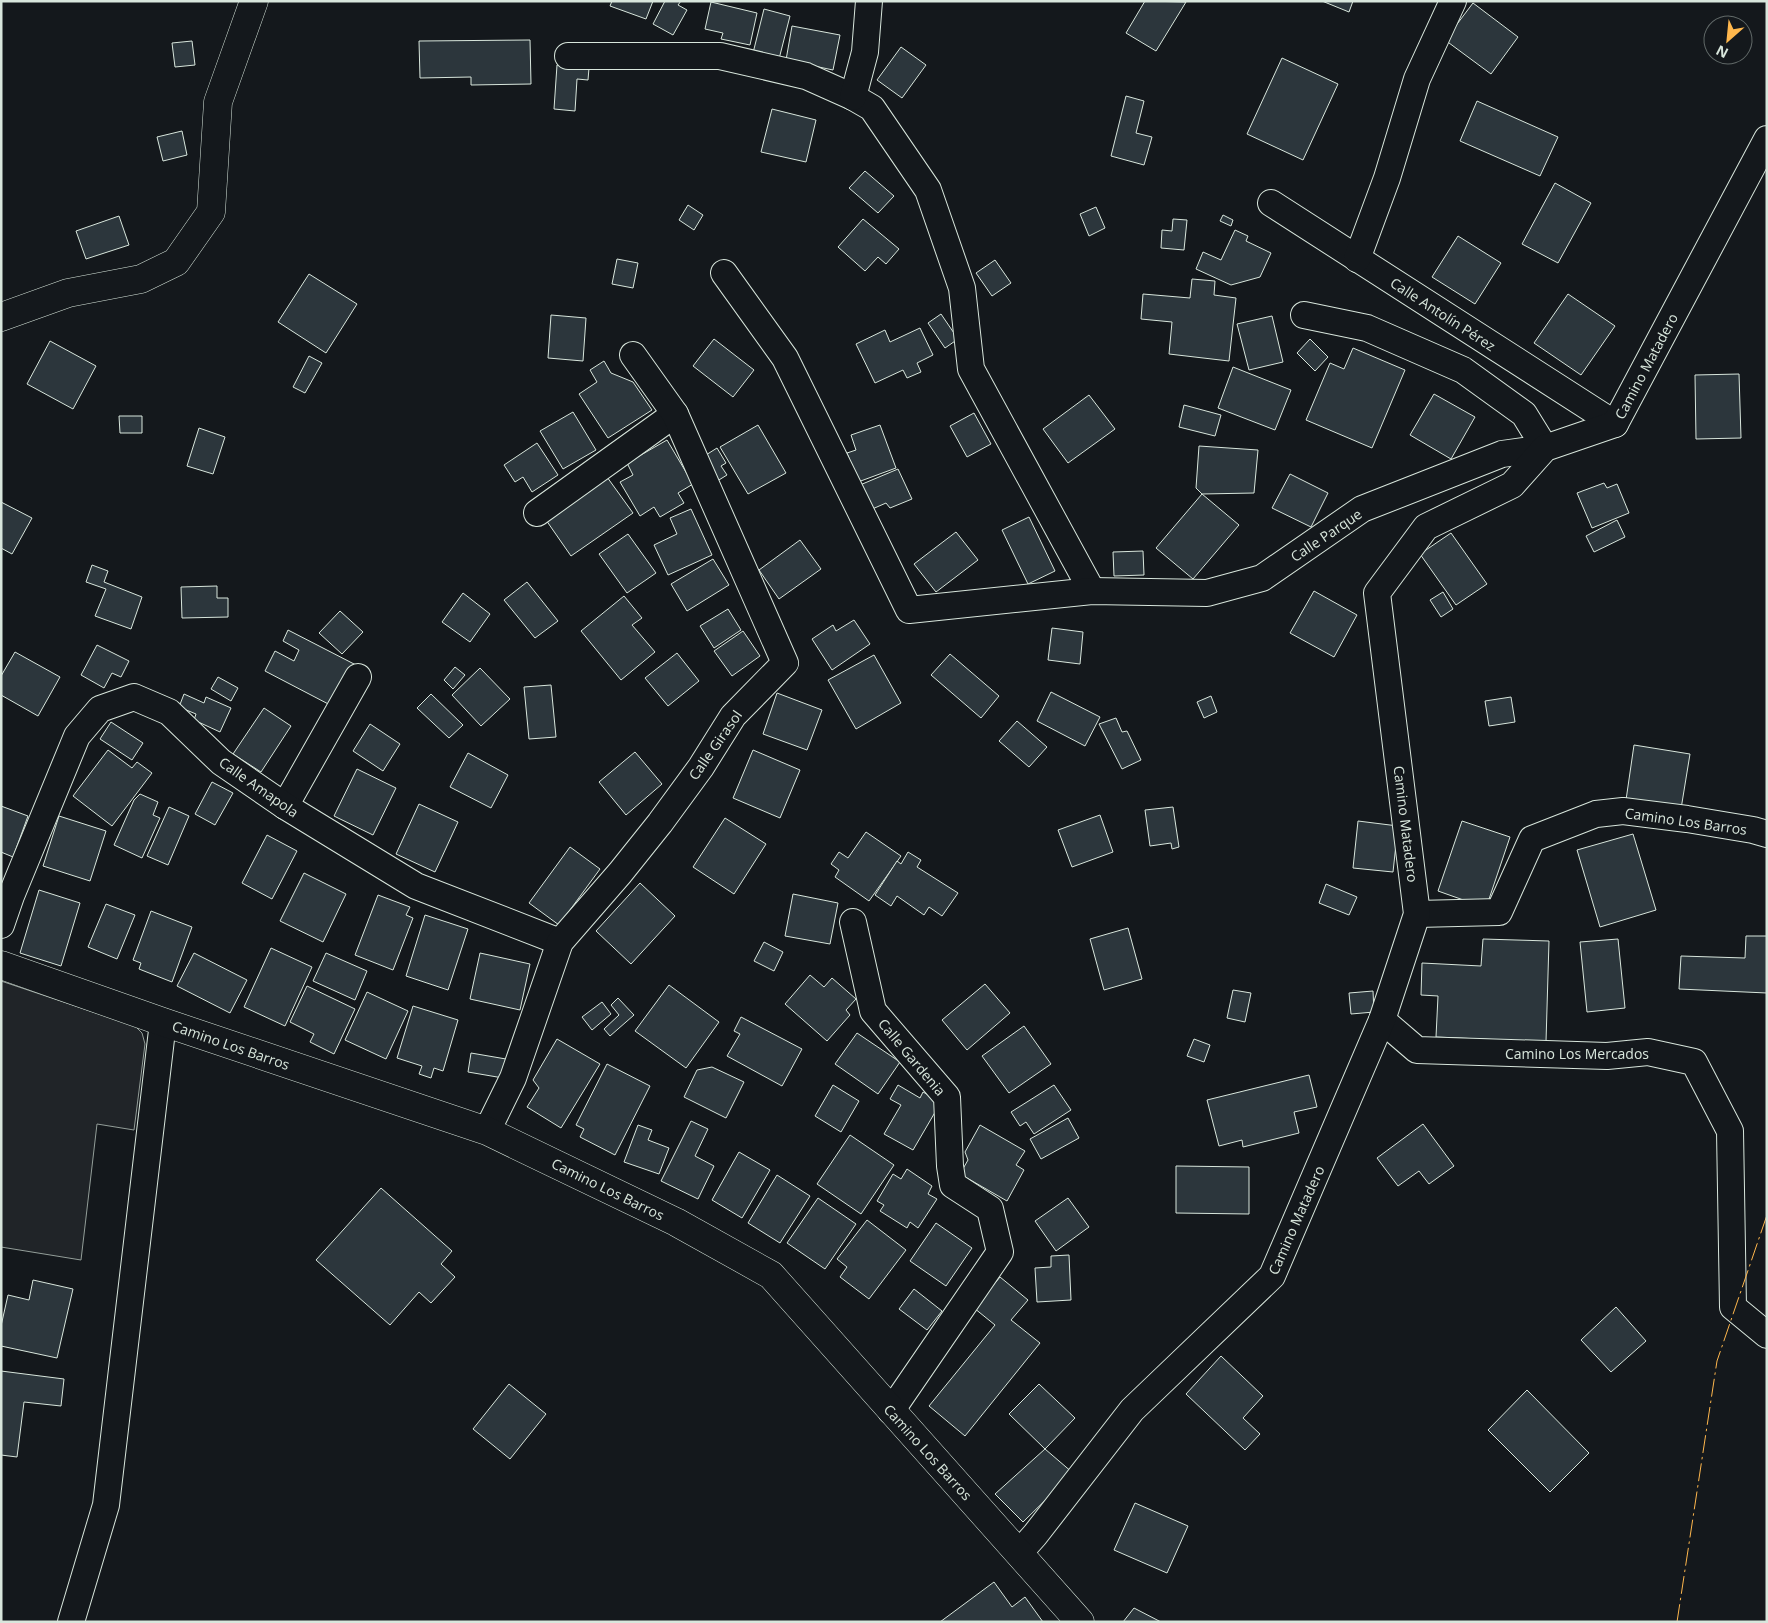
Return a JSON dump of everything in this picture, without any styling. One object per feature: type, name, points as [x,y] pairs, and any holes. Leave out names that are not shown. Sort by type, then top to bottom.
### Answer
[{"type":"street","points":[[1,317],[68,293],[141,279],[176,262],[211,212],[218,102],[254,1]]},
{"type":"street","points":[[853,97],[865,52],[869,1]]},
{"type":"street","points":[[1357,259],[1387,178],[1417,79],[1453,1]]},
{"type":"street","points":[[568,56],[720,56],[806,76],[853,97],[872,108],[928,190],[962,288],[971,370],[1092,591]]},
{"type":"street","name":"Camino Matadero","points":[[1019,1553],[1132,1410],[1272,1276],[1382,1020],[1417,914],[1377,594],[1426,527],[1512,485],[1546,448],[1615,424],[1767,139]]},
{"type":"street","name":"Calle Antolín Pérez","points":[[1271,203],[1615,424]]},
{"type":"street","name":"Calle Parque","points":[[724,273],[785,358],[909,610],[1092,591],[1208,593],[1262,578],[1362,509],[1502,454],[1546,448]]},
{"type":"street","points":[[1304,315],[1367,328],[1463,370],[1524,414],[1546,448]]},
{"type":"street","name":"Calle Girasol","points":[[488,1130],[513,1078],[560,942],[620,873],[660,823],[701,767],[733,716],[785,663],[675,414],[633,354]]},
{"type":"street","points":[[537,513],[675,414]]},
{"type":"street","points":[[285,806],[358,677]]},
{"type":"street","name":"Calle Amapola","points":[[1,925],[18,878],[77,736],[100,709],[134,697],[169,712],[220,762],[285,806],[416,886],[560,942]]},
{"type":"street","name":"Camino Los Barros","points":[[1417,914],[1499,912],[1532,839],[1596,814],[1623,811],[1687,818],[1767,834]]},
{"type":"street","name":"Calle Gardenia","points":[[853,922],[873,1011],[947,1097],[950,1166],[953,1185],[990,1209],[1000,1252],[891,1412]]},
{"type":"street","name":"Camino Los Barros","points":[[1,966],[488,1130],[676,1222],[770,1275],[1080,1622]]},
{"type":"street","name":"Camino Los Mercados","points":[[1382,1020],[1417,1050],[1607,1056],[1648,1052],[1694,1062],[1730,1131],[1733,1307],[1767,1335]]},
{"type":"street","points":[[71,1622],[106,1506],[163,1022]]},
{"type":"shaded area","points":[[1,981],[135,1026],[142,1033],[145,1044],[134,1130],[97,1124],[81,1260],[1,1247]]},
{"type":"building","points":[[612,1],[653,1],[646,19],[610,6]]},
{"type":"building","points":[[665,1],[681,1],[678,5],[687,10],[673,35],[653,24]]},
{"type":"building","points":[[1145,1],[1186,2],[1156,51],[1126,33]]},
{"type":"building","points":[[1322,1],[1353,1],[1349,12]]},
{"type":"building","points":[[711,2],[757,13],[750,45],[721,39],[723,33],[705,29]]},
{"type":"building","points":[[1473,3],[1518,37],[1491,74],[1445,40]]},
{"type":"building","points":[[764,9],[790,16],[779,59],[753,53]]},
{"type":"building","points":[[792,26],[840,35],[833,70],[786,60]]},
{"type":"building","points":[[530,40],[531,84],[471,85],[471,77],[420,78],[419,41]]},
{"type":"building","points":[[192,41],[195,65],[175,67],[172,43]]},
{"type":"building","points":[[901,47],[926,65],[902,98],[877,80]]},
{"type":"building","points":[[1282,58],[1338,84],[1303,160],[1247,134]]},
{"type":"building","points":[[557,65],[589,68],[588,80],[577,79],[575,111],[554,109]]},
{"type":"building","points":[[1126,96],[1144,101],[1136,133],[1152,137],[1144,165],[1111,156]]},
{"type":"building","points":[[1477,101],[1558,137],[1540,176],[1460,141]]},
{"type":"building","points":[[772,109],[816,120],[806,162],[761,152]]},
{"type":"building","points":[[182,131],[187,155],[163,161],[157,137]]},
{"type":"building","points":[[865,171],[894,196],[878,213],[849,188]]},
{"type":"building","points":[[1555,183],[1591,203],[1558,263],[1522,244]]},
{"type":"building","points":[[688,205],[703,215],[694,230],[679,220]]},
{"type":"building","points":[[1096,207],[1105,228],[1089,236],[1080,214]]},
{"type":"building","points":[[1223,215],[1233,220],[1231,226],[1220,221]]},
{"type":"building","points":[[119,216],[129,245],[86,259],[76,231]]},
{"type":"building","points":[[863,219],[899,249],[886,264],[878,257],[865,271],[838,247]]},
{"type":"building","points":[[1173,219],[1187,220],[1184,250],[1161,248],[1162,230],[1172,231]]},
{"type":"building","points":[[1235,230],[1248,236],[1246,241],[1271,253],[1260,277],[1231,285],[1196,269],[1203,252],[1221,260]]},
{"type":"building","points":[[1458,236],[1501,263],[1475,304],[1432,277]]},
{"type":"building","points":[[617,259],[638,263],[633,288],[612,284]]},
{"type":"building","points":[[995,260],[1011,283],[992,296],[976,273]]},
{"type":"building","points":[[309,274],[357,304],[326,353],[278,322]]},
{"type":"building","points":[[1192,279],[1215,281],[1214,295],[1236,298],[1229,361],[1169,354],[1172,322],[1141,319],[1143,294],[1190,298]]},
{"type":"building","points":[[1568,294],[1615,326],[1581,375],[1534,343]]},
{"type":"building","points":[[941,314],[958,339],[945,348],[928,323]]},
{"type":"building","points":[[551,315],[586,318],[583,361],[548,358]]},
{"type":"building","points":[[1272,316],[1283,362],[1249,370],[1237,324]]},
{"type":"building","points":[[920,328],[933,355],[917,363],[921,372],[907,378],[903,370],[875,383],[856,344],[885,330],[890,342]]},
{"type":"building","points":[[714,339],[754,370],[733,397],[693,366]]},
{"type":"building","points":[[1310,339],[1328,357],[1315,371],[1297,353]]},
{"type":"building","points":[[50,341],[96,366],[73,409],[27,384]]},
{"type":"building","points":[[1353,348],[1405,370],[1372,448],[1306,420],[1330,363],[1344,369]]},
{"type":"building","points":[[309,356],[322,363],[305,393],[293,387]]},
{"type":"building","points":[[604,361],[611,373],[633,382],[652,410],[608,438],[579,394],[597,382],[590,370]]},
{"type":"building","points":[[1233,367],[1291,390],[1275,430],[1218,408]]},
{"type":"building","points":[[1739,374],[1741,438],[1696,439],[1695,375]]},
{"type":"building","points":[[1434,394],[1475,417],[1451,459],[1410,435]]},
{"type":"building","points":[[1089,395],[1115,429],[1068,463],[1043,429]]},
{"type":"building","points":[[1184,405],[1221,415],[1215,436],[1179,427]]},
{"type":"building","points":[[573,412],[596,450],[563,469],[540,431]]},
{"type":"building","points":[[974,413],[991,444],[967,457],[950,426]]},
{"type":"building","points":[[119,416],[142,416],[142,433],[120,433]]},
{"type":"building","points":[[758,425],[786,473],[748,494],[720,447]]},
{"type":"building","points":[[880,425],[896,468],[858,482],[847,453],[856,450],[851,435]]},
{"type":"building","points":[[199,428],[225,437],[213,474],[187,466]]},
{"type":"building","points":[[667,440],[693,484],[678,493],[684,503],[660,517],[654,507],[640,516],[620,482],[633,475],[627,463]]},
{"type":"building","points":[[537,443],[558,475],[532,492],[523,477],[515,482],[504,465]]},
{"type":"building","points":[[1199,446],[1258,450],[1254,493],[1202,494],[1196,488]]},
{"type":"building","points":[[717,448],[726,463],[721,466],[727,475],[714,483],[698,460]]},
{"type":"building","points":[[898,469],[912,499],[890,508],[886,503],[870,510],[860,485]]},
{"type":"building","points":[[1290,474],[1328,493],[1311,527],[1272,508]]},
{"type":"building","points":[[607,477],[633,513],[571,556],[546,520]]},
{"type":"building","points":[[1604,483],[1607,488],[1617,484],[1629,513],[1592,528],[1577,493]]},
{"type":"building","points":[[1202,494],[1239,525],[1193,579],[1156,548]]},
{"type":"building","points":[[1,502],[32,518],[12,554],[1,548]]},
{"type":"building","points":[[691,509],[712,555],[668,575],[654,545],[677,534],[670,518]]},
{"type":"building","points":[[1029,517],[1055,571],[1028,584],[1002,530]]},
{"type":"building","points":[[1617,520],[1625,537],[1594,552],[1586,536]]},
{"type":"building","points":[[956,532],[978,560],[936,592],[914,564]]},
{"type":"building","points":[[1451,533],[1487,584],[1456,605],[1420,554]]},
{"type":"building","points":[[628,534],[656,573],[627,593],[599,554]]},
{"type":"building","points":[[800,540],[821,569],[779,599],[759,570]]},
{"type":"building","points":[[1143,551],[1144,575],[1114,576],[1113,552]]},
{"type":"building","points":[[713,559],[729,585],[687,611],[671,584]]},
{"type":"building","points":[[92,565],[108,571],[104,582],[142,597],[131,629],[95,616],[106,589],[86,582]]},
{"type":"building","points":[[527,582],[558,621],[535,638],[504,600]]},
{"type":"building","points":[[217,586],[217,598],[228,598],[228,617],[182,618],[181,587]]},
{"type":"building","points":[[1314,591],[1357,615],[1334,657],[1290,633]]},
{"type":"building","points":[[1443,592],[1453,609],[1441,617],[1430,600]]},
{"type":"building","points":[[463,593],[490,614],[470,642],[442,622]]},
{"type":"building","points":[[624,596],[642,618],[632,625],[655,652],[621,680],[581,631]]},
{"type":"building","points":[[728,609],[741,630],[714,648],[700,626]]},
{"type":"building","points":[[340,611],[363,632],[342,654],[319,633]]},
{"type":"building","points":[[854,620],[870,644],[832,670],[812,639],[833,625],[836,631]]},
{"type":"building","points":[[1052,628],[1083,632],[1080,664],[1048,660]]},
{"type":"building","points":[[288,630],[356,665],[334,707],[265,671],[275,651],[294,661],[299,650],[283,641]]},
{"type":"building","points":[[743,631],[760,656],[732,676],[714,651]]},
{"type":"building","points":[[97,645],[129,661],[121,677],[112,673],[104,688],[81,675]]},
{"type":"building","points":[[15,652],[60,677],[38,716],[1,695],[1,676]]},
{"type":"building","points":[[677,653],[699,681],[668,706],[645,678]]},
{"type":"building","points":[[950,654],[999,696],[981,718],[931,675]]},
{"type":"building","points":[[874,655],[901,703],[856,729],[828,680]]},
{"type":"building","points":[[455,667],[465,675],[453,689],[444,680]]},
{"type":"building","points":[[480,668],[510,699],[481,726],[452,695]]},
{"type":"building","points":[[218,677],[238,688],[231,701],[211,689]]},
{"type":"building","points":[[551,685],[556,737],[529,739],[524,687]]},
{"type":"building","points":[[1051,692],[1100,717],[1085,746],[1037,721]]},
{"type":"building","points":[[777,693],[822,710],[807,750],[763,734]]},
{"type":"building","points":[[184,694],[204,703],[206,697],[231,708],[220,732],[194,720],[196,714],[179,707]]},
{"type":"building","points":[[431,694],[463,725],[449,738],[417,708]]},
{"type":"building","points":[[1211,696],[1217,712],[1204,718],[1197,702]]},
{"type":"building","points":[[1511,697],[1515,722],[1489,726],[1485,701]]},
{"type":"building","points":[[264,708],[291,726],[261,772],[233,754]]},
{"type":"building","points":[[1116,718],[1122,732],[1127,731],[1141,760],[1122,769],[1099,724]]},
{"type":"building","points":[[1017,721],[1047,747],[1029,767],[999,741]]},
{"type":"building","points":[[111,722],[143,743],[132,760],[100,739]]},
{"type":"building","points":[[370,724],[400,744],[383,771],[353,751]]},
{"type":"building","points":[[1634,745],[1690,754],[1681,809],[1626,800]]},
{"type":"building","points":[[108,750],[132,768],[137,762],[152,773],[112,826],[73,796]]},
{"type":"building","points":[[753,750],[800,770],[780,818],[733,798]]},
{"type":"building","points":[[635,752],[662,784],[626,815],[599,782]]},
{"type":"building","points":[[468,753],[508,775],[491,808],[450,787]]},
{"type":"building","points":[[357,769],[396,788],[373,835],[334,816]]},
{"type":"building","points":[[212,782],[233,793],[215,825],[195,814]]},
{"type":"building","points":[[140,794],[158,802],[153,815],[160,818],[142,858],[114,845],[134,800]]},
{"type":"building","points":[[419,804],[458,822],[435,872],[396,854]]},
{"type":"building","points":[[1,806],[28,816],[13,857],[1,852]]},
{"type":"building","points":[[169,807],[189,816],[168,865],[147,856]]},
{"type":"building","points":[[1173,807],[1179,847],[1172,849],[1171,843],[1150,846],[1145,810]]},
{"type":"building","points":[[1100,815],[1113,852],[1072,867],[1058,830]]},
{"type":"building","points":[[59,816],[106,831],[90,881],[43,866]]},
{"type":"building","points":[[725,818],[766,844],[734,894],[693,867]]},
{"type":"building","points":[[1358,821],[1398,826],[1393,872],[1353,868]]},
{"type":"building","points":[[1462,821],[1510,837],[1486,908],[1438,891]]},
{"type":"building","points":[[866,832],[901,856],[869,901],[835,877],[839,870],[831,864],[839,852],[848,858]]},
{"type":"building","points":[[1633,834],[1656,910],[1600,927],[1577,850]]},
{"type":"building","points":[[267,835],[297,851],[272,899],[242,883]]},
{"type":"building","points":[[570,847],[600,869],[559,925],[529,903]]},
{"type":"building","points":[[908,852],[921,860],[917,867],[958,893],[942,916],[929,907],[924,915],[897,896],[891,906],[875,895],[897,861],[901,864]]},
{"type":"building","points":[[304,873],[346,894],[323,942],[280,921]]},
{"type":"building","points":[[640,883],[675,916],[631,964],[596,931]]},
{"type":"building","points":[[1326,884],[1357,897],[1349,915],[1319,903]]},
{"type":"building","points":[[39,890],[80,903],[61,966],[20,953]]},
{"type":"building","points":[[793,894],[838,903],[830,944],[785,936]]},
{"type":"building","points":[[378,895],[410,907],[406,915],[413,918],[393,970],[355,955]]},
{"type":"building","points":[[106,904],[135,915],[117,959],[88,947]]},
{"type":"building","points":[[151,911],[192,927],[172,982],[139,969],[141,963],[133,960]]},
{"type":"building","points":[[425,915],[468,929],[448,990],[406,976]]},
{"type":"building","points":[[1128,928],[1142,979],[1104,990],[1090,939]]},
{"type":"building","points":[[1746,936],[1767,936],[1767,993],[1679,989],[1681,956],[1745,958]]},
{"type":"building","points":[[1483,939],[1549,941],[1546,1042],[1436,1037],[1438,996],[1421,995],[1422,963],[1481,966]]},
{"type":"building","points":[[1618,939],[1625,1008],[1587,1012],[1580,942]]},
{"type":"building","points":[[764,942],[783,952],[774,971],[754,961]]},
{"type":"building","points":[[271,948],[312,967],[285,1026],[244,1007]]},
{"type":"building","points":[[194,953],[247,980],[230,1013],[177,986]]},
{"type":"building","points":[[326,953],[367,971],[355,1000],[313,981]]},
{"type":"building","points":[[480,953],[530,964],[520,1010],[470,999]]},
{"type":"building","points":[[810,975],[824,987],[832,978],[856,999],[846,1010],[850,1015],[827,1041],[785,1004]]},
{"type":"building","points":[[985,984],[1010,1013],[967,1050],[942,1020]]},
{"type":"building","points":[[669,985],[719,1022],[686,1068],[635,1031]]},
{"type":"building","points":[[307,986],[355,1009],[334,1054],[310,1042],[314,1034],[290,1022]]},
{"type":"building","points":[[1233,990],[1251,993],[1245,1022],[1227,1018]]},
{"type":"building","points":[[1373,991],[1374,1012],[1351,1014],[1349,993]]},
{"type":"building","points":[[367,992],[408,1011],[386,1059],[345,1040]]},
{"type":"building","points":[[618,998],[634,1015],[610,1036],[604,1029],[619,1015],[611,1005]]},
{"type":"building","points":[[602,1002],[611,1014],[592,1030],[582,1017]]},
{"type":"building","points":[[413,1006],[458,1020],[443,1071],[434,1068],[431,1078],[419,1074],[422,1066],[397,1058]]},
{"type":"building","points":[[741,1017],[802,1049],[782,1086],[727,1056],[740,1034],[734,1031]]},
{"type":"building","points":[[1024,1026],[1051,1064],[1009,1093],[982,1056]]},
{"type":"building","points":[[857,1033],[900,1062],[878,1094],[835,1064]]},
{"type":"building","points":[[557,1039],[600,1064],[561,1128],[527,1107],[539,1088],[533,1080]]},
{"type":"building","points":[[1194,1039],[1210,1045],[1204,1062],[1187,1056]]},
{"type":"building","points":[[471,1053],[506,1059],[503,1078],[468,1072]]},
{"type":"building","points":[[607,1064],[650,1086],[615,1155],[580,1137],[584,1129],[576,1125]]},
{"type":"building","points":[[712,1067],[744,1082],[726,1118],[684,1097],[697,1070]]},
{"type":"building","points":[[1309,1075],[1317,1107],[1294,1112],[1299,1133],[1243,1147],[1242,1140],[1219,1146],[1207,1100]]},
{"type":"building","points":[[833,1085],[859,1101],[841,1132],[815,1116]]},
{"type":"building","points":[[898,1085],[920,1098],[923,1092],[941,1102],[913,1150],[884,1134],[901,1105],[890,1099]]},
{"type":"building","points":[[1054,1085],[1071,1110],[1034,1134],[1026,1122],[1020,1126],[1011,1112]]},
{"type":"building","points":[[1068,1118],[1079,1138],[1041,1159],[1030,1139]]},
{"type":"building","points":[[691,1121],[708,1129],[695,1156],[714,1166],[698,1199],[661,1181]]},
{"type":"building","points":[[1423,1124],[1454,1166],[1429,1184],[1419,1171],[1398,1186],[1377,1158]]},
{"type":"building","points":[[638,1125],[652,1130],[648,1140],[669,1148],[659,1174],[624,1162]]},
{"type":"building","points":[[980,1125],[1025,1151],[1016,1165],[1024,1170],[1007,1201],[960,1174],[968,1160],[965,1152]]},
{"type":"building","points":[[850,1135],[894,1165],[861,1214],[817,1184]]},
{"type":"building","points":[[739,1152],[770,1170],[742,1218],[712,1200]]},
{"type":"building","points":[[1176,1166],[1249,1167],[1249,1214],[1176,1213]]},
{"type":"building","points":[[907,1169],[932,1186],[928,1194],[937,1199],[918,1228],[910,1222],[907,1228],[880,1211],[884,1205],[877,1201],[893,1174],[901,1179]]},
{"type":"building","points":[[777,1175],[810,1196],[780,1243],[748,1223]]},
{"type":"building","points":[[381,1188],[452,1251],[441,1264],[455,1277],[431,1303],[419,1292],[390,1325],[316,1260]]},
{"type":"building","points":[[818,1198],[856,1224],[825,1269],[787,1243]]},
{"type":"building","points":[[1068,1198],[1089,1227],[1056,1251],[1035,1221]]},
{"type":"building","points":[[867,1220],[906,1250],[869,1299],[840,1277],[847,1267],[837,1259]]},
{"type":"building","points":[[936,1223],[972,1248],[946,1286],[910,1261]]},
{"type":"building","points":[[1069,1255],[1071,1300],[1037,1302],[1035,1268],[1051,1267],[1051,1256]]},
{"type":"building","points":[[1000,1277],[1028,1300],[1011,1320],[1040,1343],[965,1436],[929,1406],[995,1325],[974,1308]]},
{"type":"building","points":[[33,1280],[73,1289],[57,1358],[1,1346],[1,1326],[8,1295],[29,1300]]},
{"type":"building","points":[[914,1289],[942,1311],[927,1330],[899,1309]]},
{"type":"building","points":[[1616,1307],[1646,1341],[1611,1372],[1581,1340]]},
{"type":"building","points":[[1221,1356],[1263,1396],[1243,1418],[1260,1434],[1245,1450],[1186,1394]]},
{"type":"building","points":[[1,1371],[64,1379],[61,1406],[24,1402],[17,1457],[1,1455]]},
{"type":"building","points":[[509,1384],[546,1414],[510,1459],[473,1429]]},
{"type":"building","points":[[1039,1384],[1075,1418],[1045,1449],[1009,1414]]},
{"type":"building","points":[[1527,1390],[1589,1453],[1550,1492],[1488,1430]]},
{"type":"building","points":[[1045,1449],[1073,1473],[1023,1522],[995,1494]]},
{"type":"building","points":[[1135,1503],[1188,1526],[1167,1573],[1114,1550]]},
{"type":"building","points":[[994,1582],[1012,1607],[1025,1597],[1043,1622],[940,1622]]},
{"type":"building","points":[[1134,1608],[1161,1622],[1123,1622]]},
{"type":"power","points":[[1677,1622],[1717,1361],[1767,1215]]}]
